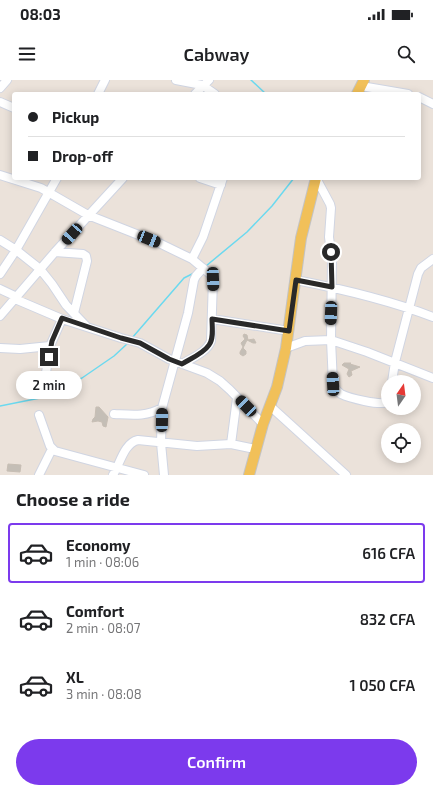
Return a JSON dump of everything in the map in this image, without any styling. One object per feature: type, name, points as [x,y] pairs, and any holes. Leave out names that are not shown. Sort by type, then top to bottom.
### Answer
[{"type":"main road","points":[[249,475],[263,424],[277,387],[286,348],[301,238],[316,180]]},
{"type":"street","points":[[0,88],[7,80]]},
{"type":"street","points":[[99,92],[105,80]]},
{"type":"street","points":[[176,80],[205,83],[213,92]]},
{"type":"street","points":[[197,92],[205,83]]},
{"type":"street","points":[[361,87],[395,92]]},
{"type":"street","points":[[421,98],[433,104]]},
{"type":"street","points":[[0,102],[12,107]]},
{"type":"street","points":[[0,175],[12,179]]},
{"type":"street","points":[[16,180],[41,188],[88,215],[159,243],[192,259],[210,274],[213,279],[211,341],[205,350],[178,362]]},
{"type":"street","points":[[0,274],[16,250],[57,180]]},
{"type":"street","points":[[0,316],[55,252],[121,180]]},
{"type":"street","points":[[192,259],[203,237],[222,182],[211,180]]},
{"type":"street","points":[[317,180],[331,208],[329,237],[332,260],[331,340],[333,384],[335,389],[340,394],[381,404]]},
{"type":"street","points":[[0,240],[16,250],[40,269],[62,300],[88,328]]},
{"type":"street","points":[[55,252],[83,254],[87,258],[74,313]]},
{"type":"street","points":[[393,375],[408,308],[418,274],[424,266],[433,259]]},
{"type":"street","points":[[424,266],[433,268]]},
{"type":"street","points":[[164,475],[161,443],[162,408],[178,362],[194,280],[203,268]]},
{"type":"street","points":[[296,280],[332,287],[408,308],[433,317]]},
{"type":"street","points":[[0,289],[16,298],[62,318],[88,328],[140,343],[178,362],[207,374],[220,381],[263,424]]},
{"type":"street","points":[[44,386],[50,346],[62,318]]},
{"type":"street","points":[[212,319],[289,331]]},
{"type":"street","points":[[286,348],[305,341],[331,340],[395,362],[433,378]]},
{"type":"street","points":[[0,348],[26,349],[50,346]]},
{"type":"street","points":[[231,444],[237,398]]},
{"type":"street","points":[[270,406],[346,475]]},
{"type":"street","points":[[114,414],[142,415],[162,408]]},
{"type":"street","points":[[40,415],[52,449],[144,475]]},
{"type":"street","points":[[113,475],[127,447],[134,441],[138,440],[197,446],[231,444],[255,450]]},
{"type":"street","points":[[39,475],[52,449]]},
{"type":"building","points":[[244,334],[247,335],[248,340],[254,339],[256,343],[247,340],[243,348],[246,351],[246,354],[243,356],[240,352],[243,347],[241,343],[245,339],[243,336]]},
{"type":"building","points":[[344,363],[351,363],[350,364],[360,367],[351,371],[352,375],[349,377],[347,374],[349,369],[342,365]]},
{"type":"building","points":[[96,407],[99,407],[108,417],[106,427],[103,426],[102,422],[92,422],[95,417]]},
{"type":"building","points":[[8,464],[21,465],[20,472],[7,471]]},
{"type":"waterway","points":[[251,80],[264,92]]},
{"type":"waterway","points":[[206,266],[247,232],[272,206],[292,180]]},
{"type":"waterway","points":[[132,338],[184,278],[194,273]]},
{"type":"waterway","points":[[0,406],[40,398],[82,378],[114,356],[127,344]]},
{"type":"route","points":[[49,357],[50,346],[62,318],[148,346],[169,359],[182,364],[205,350],[209,345],[211,341],[212,319],[289,331],[296,280],[332,287],[331,252]]}]
